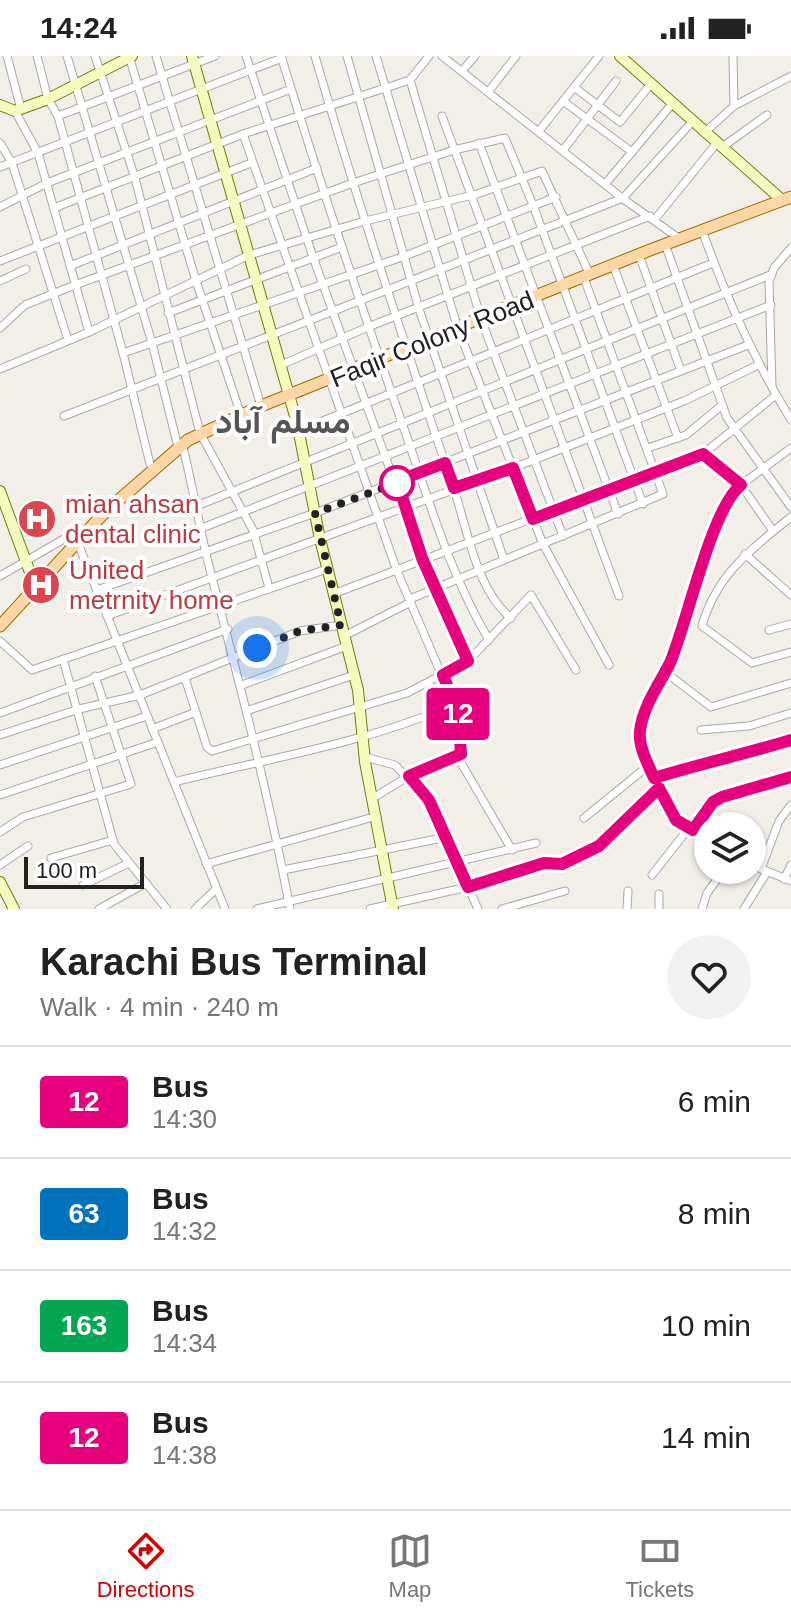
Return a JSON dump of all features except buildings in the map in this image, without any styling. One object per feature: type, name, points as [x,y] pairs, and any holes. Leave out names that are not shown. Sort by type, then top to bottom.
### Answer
[{"type":"main road","points":[[0,105],[18,110],[48,99],[130,56]]},
{"type":"main road","points":[[620,56],[719,146],[786,198]]},
{"type":"main road","points":[[193,60],[213,121],[305,460],[320,539],[360,704],[365,757],[393,906]]},
{"type":"main road","name":"Faqir Colony Road","points":[[0,626],[79,535],[180,445],[200,433],[786,198]]},
{"type":"main road","points":[[0,491],[35,586]]},
{"type":"main road","points":[[0,882],[12,904]]},
{"type":"street","points":[[7,56],[18,110],[38,153],[89,332]]},
{"type":"street","points":[[37,56],[48,99],[58,116],[98,254],[150,464]]},
{"type":"street","points":[[67,56],[199,505],[206,552],[249,710],[290,905]]},
{"type":"street","points":[[95,56],[135,178],[200,433],[254,534],[269,588]]},
{"type":"street","points":[[130,56],[185,246],[241,415]]},
{"type":"street","points":[[156,56],[261,406]]},
{"type":"street","points":[[58,116],[109,98],[193,60],[215,56]]},
{"type":"street","points":[[246,56],[313,257],[397,481],[422,558],[468,661]]},
{"type":"street","points":[[315,56],[394,317],[470,539],[498,608],[511,618]]},
{"type":"street","points":[[347,56],[419,309],[504,560]]},
{"type":"street","points":[[376,56],[458,329],[543,544],[609,665]]},
{"type":"street","points":[[54,208],[243,134],[410,80],[429,56]]},
{"type":"street","points":[[442,56],[680,239]]},
{"type":"street","points":[[462,71],[475,56]]},
{"type":"street","points":[[489,91],[516,56]]},
{"type":"street","points":[[539,131],[599,56]]},
{"type":"street","points":[[733,56],[734,106]]},
{"type":"street","points":[[0,167],[282,57],[338,228],[349,273],[426,498],[458,579],[489,640]]},
{"type":"street","points":[[704,133],[734,106],[791,76]]},
{"type":"street","points":[[410,80],[449,201],[481,319],[563,536]]},
{"type":"street","points":[[564,149],[616,81]]},
{"type":"street","points":[[574,87],[620,122],[651,84]]},
{"type":"street","points":[[0,207],[74,172],[291,89]]},
{"type":"street","points":[[563,101],[632,152]]},
{"type":"street","points":[[606,183],[672,104]]},
{"type":"street","points":[[281,365],[368,327],[653,218],[719,146],[767,115]]},
{"type":"street","points":[[442,116],[619,596]]},
{"type":"street","points":[[64,416],[273,338],[333,310],[623,198],[692,122]]},
{"type":"street","points":[[243,134],[397,571],[455,704],[462,749],[457,756],[409,776],[373,798]]},
{"type":"street","points":[[0,328],[25,305],[53,293],[382,173],[479,143],[506,139],[643,504]]},
{"type":"street","points":[[0,143],[12,163],[68,340]]},
{"type":"street","points":[[479,143],[618,514]]},
{"type":"street","points":[[0,261],[251,163]]},
{"type":"street","points":[[70,266],[202,211],[317,168]]},
{"type":"street","points":[[0,369],[89,332],[249,255],[338,228],[471,196],[544,172],[577,245],[596,310],[663,494],[435,588],[242,685]]},
{"type":"street","points":[[123,353],[405,256],[556,197]]},
{"type":"street","points":[[702,230],[735,319],[791,420]]},
{"type":"street","points":[[665,244],[721,406],[734,430],[791,507]]},
{"type":"street","points":[[168,313],[342,247]]},
{"type":"street","points":[[199,505],[770,275],[791,248]]},
{"type":"street","points":[[639,255],[681,371]]},
{"type":"street","points":[[298,431],[713,263]]},
{"type":"street","points":[[613,265],[678,438]]},
{"type":"street","points":[[0,281],[26,269]]},
{"type":"street","points":[[333,594],[397,571],[470,539],[533,519],[703,454],[734,430],[774,391],[770,275]]},
{"type":"street","points":[[202,528],[771,305]]},
{"type":"street","points":[[97,590],[315,513],[748,345]]},
{"type":"street","points":[[107,616],[262,563],[404,506],[535,460],[667,408],[758,365]]},
{"type":"street","points":[[648,448],[678,438],[721,406]]},
{"type":"street","points":[[694,831],[676,820],[648,766],[639,734],[644,710],[665,672],[718,522],[741,485],[791,448]]},
{"type":"street","points":[[703,454],[741,485],[773,531]]},
{"type":"street","points":[[791,517],[726,573],[709,602],[702,626],[752,663],[791,652]]},
{"type":"street","points":[[0,576],[25,560],[79,535],[107,616],[225,909]]},
{"type":"street","points":[[745,554],[791,595]]},
{"type":"street","points":[[0,641],[32,670],[327,569]]},
{"type":"street","points":[[185,678],[208,751],[360,704],[407,693],[468,661],[511,618],[526,597],[534,596],[576,670]]},
{"type":"street","points":[[769,630],[791,624]]},
{"type":"street","points":[[0,713],[71,684],[228,629]]},
{"type":"street","points":[[0,735],[79,709],[140,695],[300,631],[344,636]]},
{"type":"street","points":[[63,659],[113,840],[167,909]]},
{"type":"street","points":[[665,672],[711,707],[791,683]]},
{"type":"street","points":[[249,710],[354,675]]},
{"type":"street","points":[[0,832],[23,817],[131,784],[95,676]]},
{"type":"street","points":[[174,782],[364,735],[424,718],[455,704]]},
{"type":"street","points":[[152,729],[196,712]]},
{"type":"street","points":[[701,730],[749,726],[791,713]]},
{"type":"street","points":[[0,765],[147,716]]},
{"type":"street","points":[[654,778],[710,759],[731,758],[791,740]]},
{"type":"street","points":[[0,795],[158,742]]},
{"type":"street","points":[[457,756],[512,850]]},
{"type":"street","points":[[365,757],[395,765],[429,800],[478,909]]},
{"type":"street","points":[[584,818],[648,766]]},
{"type":"street","points":[[652,875],[713,802],[791,777]]},
{"type":"street","points":[[370,909],[468,887],[544,863],[562,864],[599,846],[659,788]]},
{"type":"street","points":[[766,866],[789,810]]},
{"type":"street","points":[[206,864],[377,816]]},
{"type":"street","points":[[283,870],[447,837]]},
{"type":"street","points":[[51,858],[113,840]]},
{"type":"street","points":[[257,909],[290,905],[536,843]]},
{"type":"street","points":[[0,865],[28,846]]},
{"type":"street","points":[[83,885],[129,863]]},
{"type":"street","points":[[766,872],[787,880],[791,865]]},
{"type":"street","points":[[100,909],[146,883]]},
{"type":"street","points":[[702,909],[714,884]]},
{"type":"street","points":[[744,909],[757,884]]},
{"type":"street","points":[[195,909],[216,889]]},
{"type":"street","points":[[502,909],[565,891]]},
{"type":"street","points":[[627,909],[628,891]]},
{"type":"street","points":[[659,894],[659,909]]},
{"type":"street","points":[[0,908],[12,904]]},
{"type":"bus line","name":"12","points":[[791,740],[731,758],[710,759],[654,778],[646,760],[639,734],[644,710],[670,662],[718,522],[734,490],[741,485],[703,454],[533,519],[513,468],[454,488],[445,463],[397,481],[422,558],[468,661],[443,675],[458,713],[461,754],[409,776],[429,800],[468,887],[544,863],[562,864],[599,846],[659,788],[676,820],[693,830],[713,802],[722,797],[791,777]]},
{"type":"place","name":"mian ahsan dental clinic","points":[[37,519]]},
{"type":"place","name":"United metrnity home","points":[[41,585]]},
{"type":"district","name":"مسلم آباد","points":[[283,421]]},
{"type":"route","points":[[257,648],[300,631],[341,625],[315,513],[397,483]]}]
